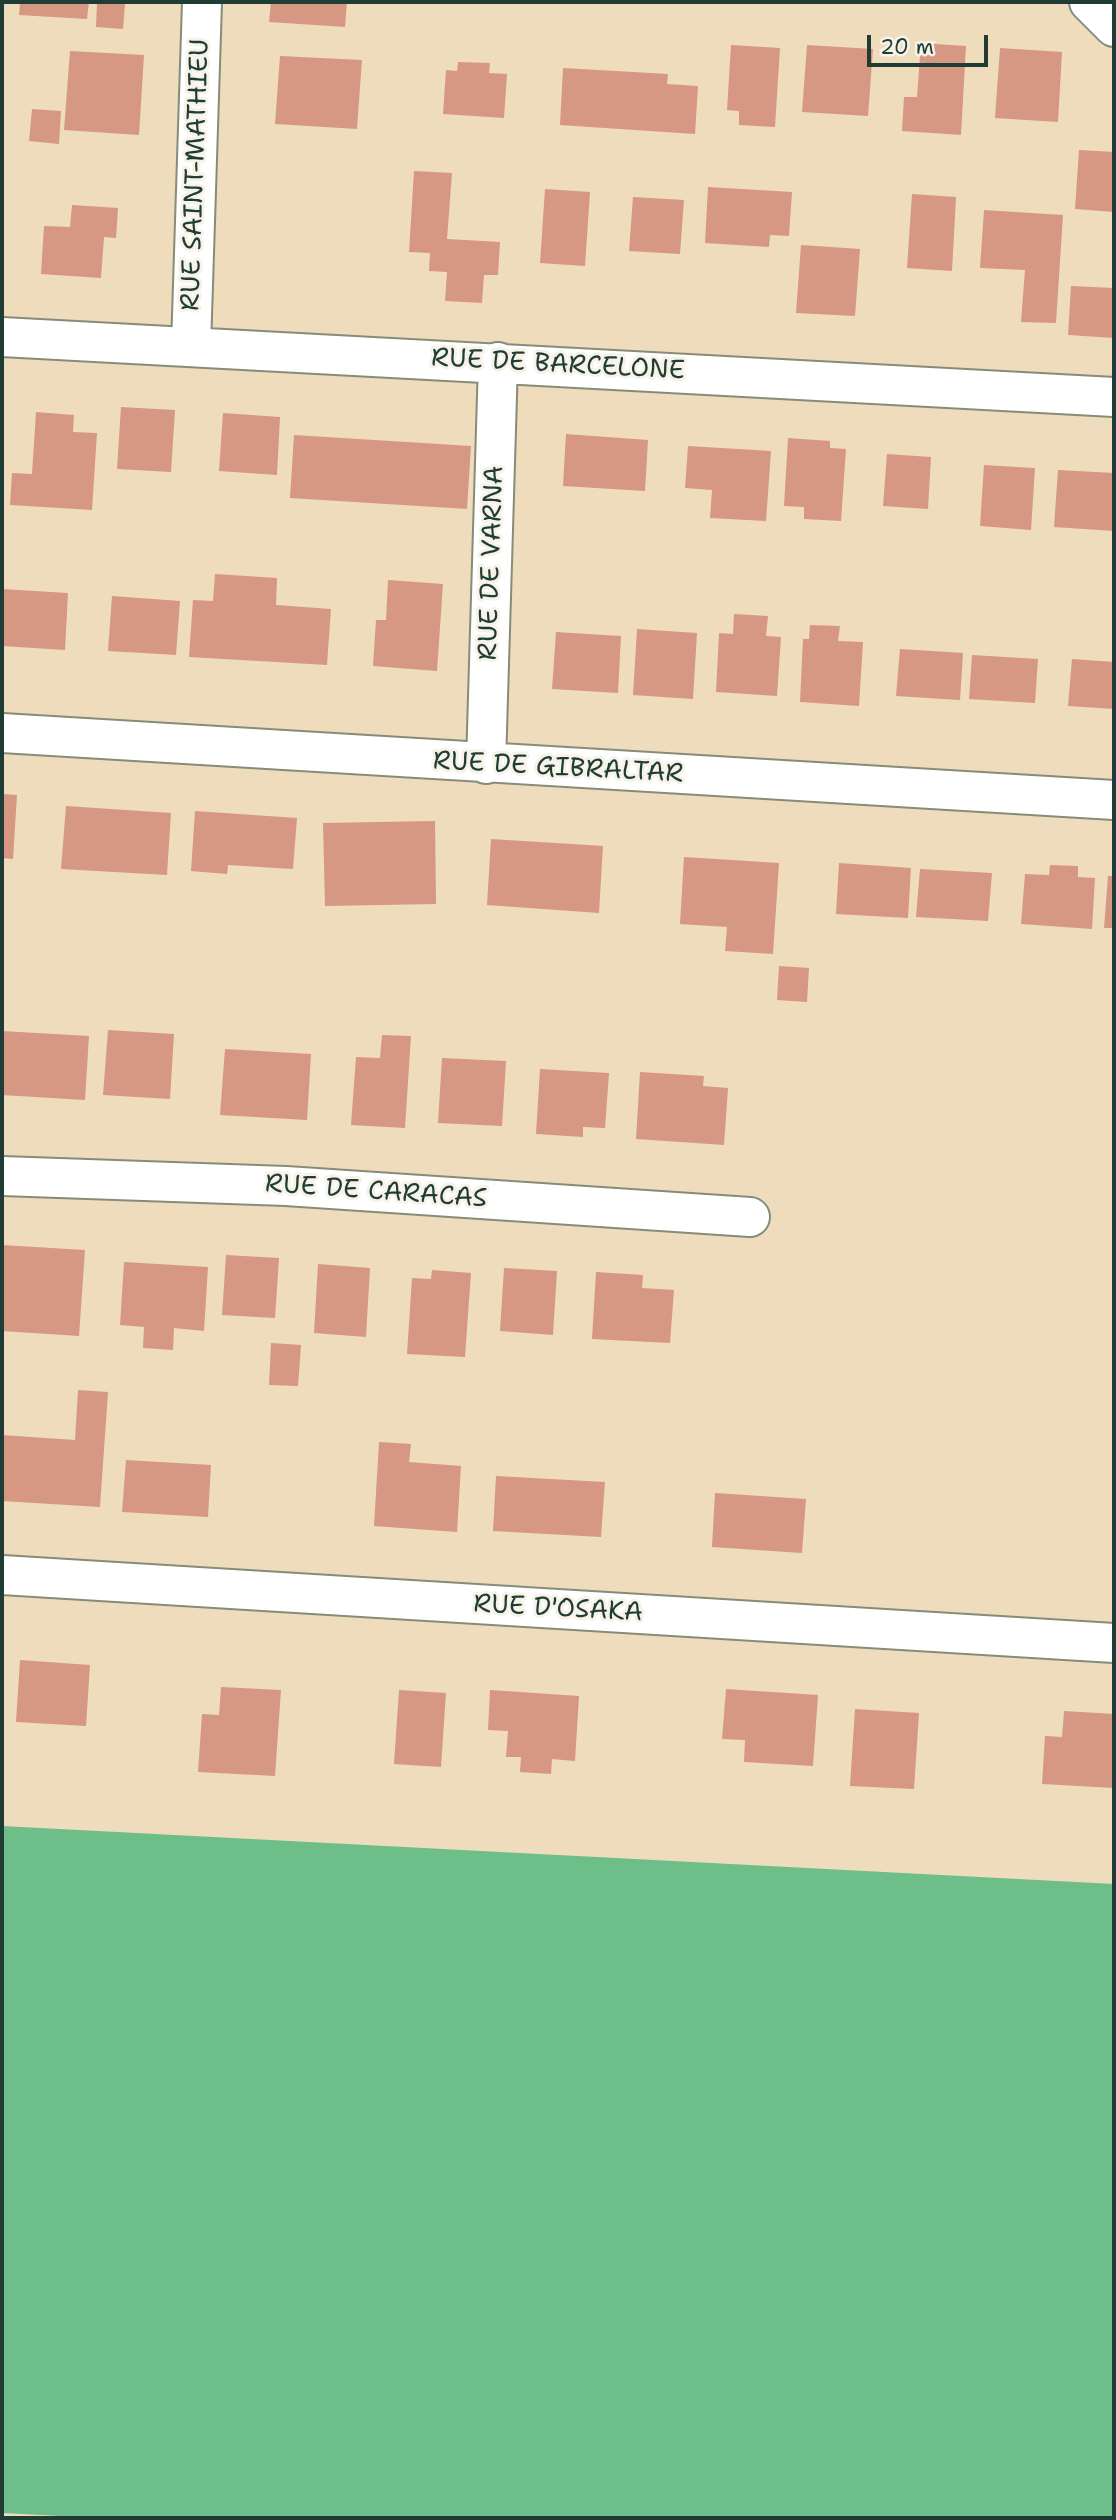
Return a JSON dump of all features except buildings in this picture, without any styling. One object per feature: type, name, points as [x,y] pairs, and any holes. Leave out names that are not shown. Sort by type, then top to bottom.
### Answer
[{"type":"street","name":"RUE SAINT-MATHIEU","points":[[191,347],[202,2]]},
{"type":"street","points":[[1088,2],[1114,27]]},
{"type":"street","name":"RUE DE BARCELONE","points":[[2,337],[1114,397]]},
{"type":"street","name":"RUE DE VARNA","points":[[486,764],[498,362]]},
{"type":"street","name":"RUE DE GIBRALTAR","points":[[2,733],[1114,800]]},
{"type":"street","name":"RUE DE CARACAS","points":[[2,1176],[286,1186],[750,1217]]},
{"type":"street","name":"RUE D'OSAKA","points":[[2,1575],[1114,1643]]},
{"type":"green space","points":[[2,1826],[1114,1884],[1114,2518],[99,2518],[2,2513]]}]
